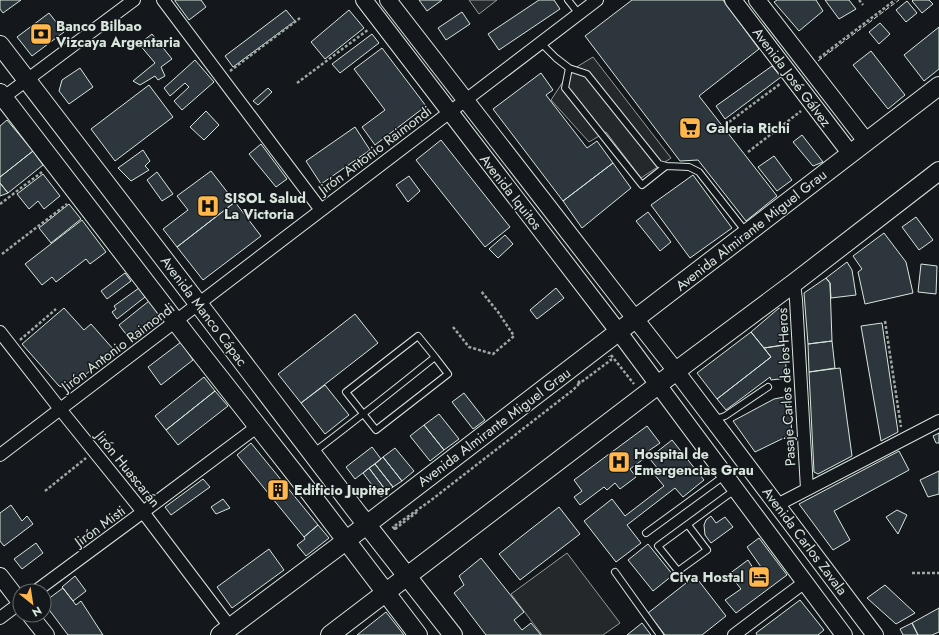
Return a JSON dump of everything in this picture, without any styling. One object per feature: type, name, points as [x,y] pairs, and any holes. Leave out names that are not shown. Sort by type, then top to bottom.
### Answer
[{"type":"main road","name":"Avenida Iquitos","points":[[364,0],[656,382]]},
{"type":"main road","name":"Avenida Iquitos","points":[[388,0],[674,368]]},
{"type":"main road","name":"Avenida José Gálvez","points":[[733,0],[850,153]]},
{"type":"main road","name":"Avenida José Gálvez","points":[[757,0],[866,141]]},
{"type":"main road","name":"Avenida Manco Cápac","points":[[0,45],[312,454],[453,635]]},
{"type":"main road","name":"Avenida Almirante Miguel Grau","points":[[225,631],[350,546],[371,530],[638,323],[747,233],[939,86]]},
{"type":"main road","name":"Avenida Manco Cápac","points":[[1,97],[258,426],[418,635]]},
{"type":"main road","points":[[330,635],[384,590],[674,368],[794,283],[939,171]]},
{"type":"main road","name":"Avenida Carlos Zavala","points":[[674,368],[875,635]]},
{"type":"main road","name":"Avenida Carlos Zavala","points":[[656,382],[843,635]]},
{"type":"main road","points":[[736,489],[755,476]]},
{"type":"main road","points":[[0,576],[12,592]]},
{"type":"main road","points":[[843,635],[864,620]]},
{"type":"main road","points":[[36,623],[46,635]]},
{"type":"street","points":[[1,97],[27,81],[134,0]]},
{"type":"street","points":[[163,0],[322,210]]},
{"type":"street","name":"Jirón Antonio Raimondi","points":[[0,456],[598,0]]},
{"type":"street","name":"Pasaje Carlos de los Heros","points":[[794,283],[807,489]]},
{"type":"street","name":"Jirón Huascarán","points":[[0,332],[143,512],[225,631]]},
{"type":"street","points":[[777,504],[939,421]]},
{"type":"street","name":"Jirón Misti","points":[[47,583],[258,426]]},
{"type":"street","points":[[734,635],[804,582]]},
{"type":"street","points":[[0,618],[12,608]]},
{"type":"lane","points":[[568,0],[579,14]]},
{"type":"lane","points":[[541,43],[569,68],[587,74],[659,164],[666,166],[689,167],[699,172],[747,233]]},
{"type":"lane","points":[[569,68],[565,88],[642,185],[666,166]]},
{"type":"lane","points":[[418,336],[448,374],[376,430],[363,414],[346,392],[418,336]]},
{"type":"lane","points":[[312,454],[435,358]]},
{"type":"lane","points":[[713,419],[725,416],[768,387]]},
{"type":"lane","points":[[646,533],[725,475]]},
{"type":"lane","points":[[688,525],[707,550],[678,571],[658,546],[736,489]]},
{"type":"lane","points":[[615,572],[660,635]]},
{"type":"path","points":[[859,0],[863,5]]},
{"type":"path","points":[[808,66],[895,0]]},
{"type":"path","points":[[221,77],[300,18]]},
{"type":"path","points":[[297,83],[380,21]]},
{"type":"path","points":[[729,122],[791,75]]},
{"type":"path","points":[[748,152],[812,103]]},
{"type":"path","points":[[0,204],[54,163]]},
{"type":"path","points":[[2,254],[78,195]]},
{"type":"path","points":[[453,327],[469,347],[493,354],[514,336],[498,312],[481,291]]},
{"type":"path","points":[[12,347],[56,309]]},
{"type":"path","points":[[885,321],[902,440]]},
{"type":"path","points":[[609,352],[638,390]]},
{"type":"path","points":[[391,527],[423,503],[425,506],[395,529],[393,527],[424,505],[430,501],[573,390]]},
{"type":"path","points":[[45,491],[94,452]]},
{"type":"path","points":[[912,573],[939,573]]},
{"type":"shaded area","points":[[469,0],[497,0],[479,14]]},
{"type":"shaded area","points":[[593,57],[671,158],[641,178],[606,132],[589,142],[551,100],[570,71]]},
{"type":"shaded area","points":[[567,553],[620,623],[603,635],[542,635],[511,594]]},
{"type":"building","points":[[0,0],[21,0],[3,13],[0,9]]},
{"type":"building","points":[[175,0],[201,0],[206,7],[189,20]]},
{"type":"building","points":[[419,0],[442,0],[427,11]]},
{"type":"building","points":[[539,0],[554,0],[560,9],[499,50],[488,34]]},
{"type":"building","name":"Galeria Richi","points":[[632,0],[723,0],[759,49],[699,96],[777,196],[746,221],[698,160],[680,161],[585,36]]},
{"type":"building","points":[[777,0],[816,0],[823,11],[799,31],[774,2]]},
{"type":"building","points":[[825,0],[849,0],[856,9],[839,19]]},
{"type":"building","points":[[929,0],[933,4],[922,13],[912,1]]},
{"type":"building","points":[[907,1],[917,13],[906,22],[896,10]]},
{"type":"building","points":[[286,10],[295,21],[233,67],[225,56]]},
{"type":"building","points":[[349,10],[364,28],[325,59],[311,42]]},
{"type":"building","points":[[462,12],[470,24],[446,40],[438,28]]},
{"type":"building","name":"Banco Bilbao Vizcaya Argentaria","points":[[49,13],[64,32],[32,56],[17,37]]},
{"type":"building","points":[[880,23],[890,34],[879,44],[869,32]]},
{"type":"building","points":[[939,27],[939,69],[924,81],[904,55]]},
{"type":"building","points":[[152,34],[172,59],[161,67],[165,76],[158,80],[155,76],[140,85],[133,81],[155,63],[139,44]]},
{"type":"building","points":[[372,34],[379,43],[340,73],[332,64]]},
{"type":"building","points":[[382,48],[426,106],[375,145],[362,127],[385,110],[354,69]]},
{"type":"building","points":[[871,51],[905,95],[888,109],[853,65]]},
{"type":"building","points":[[195,60],[214,82],[182,110],[174,101],[189,87],[185,83],[170,96],[164,88]]},
{"type":"building","points":[[772,66],[781,77],[725,119],[716,106]]},
{"type":"building","points":[[80,68],[93,87],[69,104],[59,91],[62,80]]},
{"type":"building","points":[[541,73],[553,90],[546,95],[587,148],[597,141],[613,163],[563,201],[493,109]]},
{"type":"building","points":[[149,85],[173,117],[115,161],[91,129]]},
{"type":"building","points":[[268,88],[272,92],[258,105],[253,101]]},
{"type":"building","points":[[206,111],[219,125],[204,140],[190,127]]},
{"type":"building","points":[[7,120],[33,151],[0,177],[0,126]]},
{"type":"building","points":[[355,127],[370,150],[321,184],[306,161]]},
{"type":"building","points":[[802,135],[823,162],[813,166],[793,142]]},
{"type":"building","points":[[441,140],[510,227],[485,247],[416,160]]},
{"type":"building","points":[[261,144],[287,179],[276,187],[249,154]]},
{"type":"building","points":[[143,150],[150,161],[145,166],[149,170],[131,181],[118,168]]},
{"type":"building","points":[[33,151],[43,165],[8,193],[0,183],[0,177]]},
{"type":"building","points":[[774,156],[792,180],[777,191],[758,167]]},
{"type":"building","points":[[613,163],[631,188],[582,228],[563,201]]},
{"type":"building","name":"SISOL Salud La Victoria","points":[[211,171],[235,202],[177,247],[163,229],[188,210],[177,196]]},
{"type":"building","points":[[157,172],[173,194],[162,201],[147,180]]},
{"type":"building","points":[[43,174],[60,196],[44,209],[38,201],[29,209],[17,194]]},
{"type":"building","points":[[693,175],[732,228],[690,258],[651,205]]},
{"type":"building","points":[[409,176],[420,191],[408,202],[396,185]]},
{"type":"building","points":[[0,183],[8,193],[0,196]]},
{"type":"building","points":[[235,202],[261,236],[203,280],[177,247]]},
{"type":"building","points":[[69,204],[81,219],[51,243],[39,228]]},
{"type":"building","points":[[648,212],[671,242],[660,251],[636,221]]},
{"type":"building","points":[[916,217],[933,240],[919,250],[902,227]]},
{"type":"building","points":[[82,220],[106,252],[90,264],[86,259],[56,282],[52,277],[42,285],[25,264]]},
{"type":"building","points":[[884,233],[906,262],[913,293],[865,304],[858,272],[862,269],[853,256]]},
{"type":"building","points":[[505,235],[513,244],[498,258],[489,249]]},
{"type":"building","points":[[847,262],[852,270],[856,295],[831,298],[830,283],[826,278]]},
{"type":"building","points":[[921,264],[937,266],[936,294],[918,292]]},
{"type":"building","points":[[125,273],[131,281],[107,299],[101,291]]},
{"type":"building","points":[[826,278],[830,283],[832,341],[808,344],[804,293]]},
{"type":"building","points":[[139,288],[145,297],[117,319],[112,312],[116,309],[114,306]]},
{"type":"building","points":[[556,288],[564,298],[537,319],[530,310]]},
{"type":"building","points":[[149,301],[160,314],[129,338],[119,325]]},
{"type":"building","points":[[64,308],[84,330],[91,324],[114,350],[69,389],[59,386],[22,344]]},
{"type":"building","points":[[779,308],[782,310],[784,345],[764,348],[751,332]]},
{"type":"building","points":[[355,314],[378,343],[301,403],[278,374]]},
{"type":"building","points":[[882,323],[898,432],[881,441],[861,326]]},
{"type":"building","points":[[751,332],[771,357],[717,399],[697,373]]},
{"type":"building","points":[[832,341],[835,368],[809,372],[808,344]]},
{"type":"building","points":[[181,342],[193,360],[161,385],[148,367]]},
{"type":"building","points":[[784,345],[787,378],[771,380],[770,377],[726,410],[717,399],[771,357],[764,348]]},
{"type":"building","points":[[840,368],[852,456],[818,474],[814,472],[809,372]]},
{"type":"building","points":[[204,377],[215,391],[166,430],[155,416]]},
{"type":"building","points":[[325,385],[349,415],[325,434],[301,403]]},
{"type":"building","points":[[215,391],[228,406],[178,445],[166,430]]},
{"type":"building","points":[[464,393],[485,420],[473,429],[452,402]]},
{"type":"building","points":[[789,396],[792,434],[755,452],[733,421],[774,399]]},
{"type":"building","points":[[439,414],[459,439],[444,450],[424,425]]},
{"type":"building","points":[[424,425],[444,450],[430,461],[410,436]]},
{"type":"building","name":"Hospital de Emergencias Grau","points":[[647,426],[660,443],[647,452],[649,455],[630,469],[636,477],[620,489],[615,483],[607,490],[604,487],[580,505],[574,497],[582,491],[574,480]]},
{"type":"building","points":[[939,433],[939,443],[936,443],[933,436]]},
{"type":"building","points":[[672,440],[704,480],[683,497],[675,488],[627,525],[641,543],[616,562],[584,521],[612,499],[625,516],[664,486],[654,474],[659,470],[649,458]]},
{"type":"building","name":"Edificio Jupiter","points":[[251,443],[318,525],[304,537],[237,455]]},
{"type":"building","points":[[372,447],[381,459],[355,479],[346,467]]},
{"type":"building","points":[[395,448],[414,471],[402,481],[383,457]]},
{"type":"building","points":[[899,451],[909,470],[834,511],[850,540],[833,550],[799,504]]},
{"type":"building","points":[[383,457],[402,481],[393,487],[375,464]]},
{"type":"building","points":[[375,464],[393,487],[387,492],[369,468]]},
{"type":"building","points":[[369,468],[387,492],[381,497],[363,473]]},
{"type":"building","points":[[939,471],[939,494],[928,497],[920,480]]},
{"type":"building","points":[[203,479],[210,487],[171,515],[165,507]]},
{"type":"building","points":[[223,499],[230,508],[216,514],[211,507]]},
{"type":"building","points":[[11,505],[22,521],[27,516],[33,524],[4,546],[0,541],[0,513]]},
{"type":"building","points":[[559,507],[580,534],[520,580],[499,554]]},
{"type":"building","points":[[897,510],[907,515],[898,534],[886,517]]},
{"type":"building","points":[[711,516],[716,523],[725,517],[733,527],[711,543],[705,535],[704,525],[706,520]]},
{"type":"building","points":[[318,525],[329,538],[306,556],[297,545]]},
{"type":"building","points":[[759,538],[787,575],[736,613],[725,600],[741,589],[729,574],[748,560],[755,571],[761,567],[747,547]]},
{"type":"building","points":[[36,543],[43,553],[22,569],[14,559]]},
{"type":"building","points":[[648,544],[673,575],[653,591],[628,560]]},
{"type":"building","points":[[269,549],[284,570],[232,608],[217,587]]},
{"type":"building","points":[[481,558],[524,612],[514,620],[522,630],[531,623],[541,635],[486,635],[454,593],[464,585],[459,576]]},
{"type":"building","points":[[75,576],[86,591],[73,601],[62,587]]},
{"type":"building","points":[[695,576],[726,616],[702,635],[665,635],[648,613]]},
{"type":"building","points":[[885,585],[915,613],[896,624],[867,598]]},
{"type":"building","points":[[63,588],[76,605],[81,601],[103,635],[68,635],[52,614],[52,596]]},
{"type":"building","points":[[800,600],[824,630],[818,635],[757,635],[756,633]]},
{"type":"building","points":[[939,608],[939,632],[932,635],[918,635],[912,623]]},
{"type":"building","points":[[386,612],[404,635],[357,635]]},
{"type":"building","points":[[642,623],[651,635],[627,635]]},
{"type":"building","points":[[912,623],[918,635],[903,635],[900,629]]},
{"type":"fence","points":[[818,61],[899,0]]},
{"type":"place","name":"Banco Bilbao Vizcaya Argentaria","points":[[41,34]]},
{"type":"place","name":"Galeria Richi","points":[[690,128]]},
{"type":"place","name":"SISOL Salud La Victoria","points":[[208,206]]},
{"type":"place","name":"Hospital de Emergencias Grau","points":[[619,462]]},
{"type":"place","name":"Edificio Jupiter","points":[[278,490]]},
{"type":"place","name":"Civa Hostal","points":[[759,577]]}]
